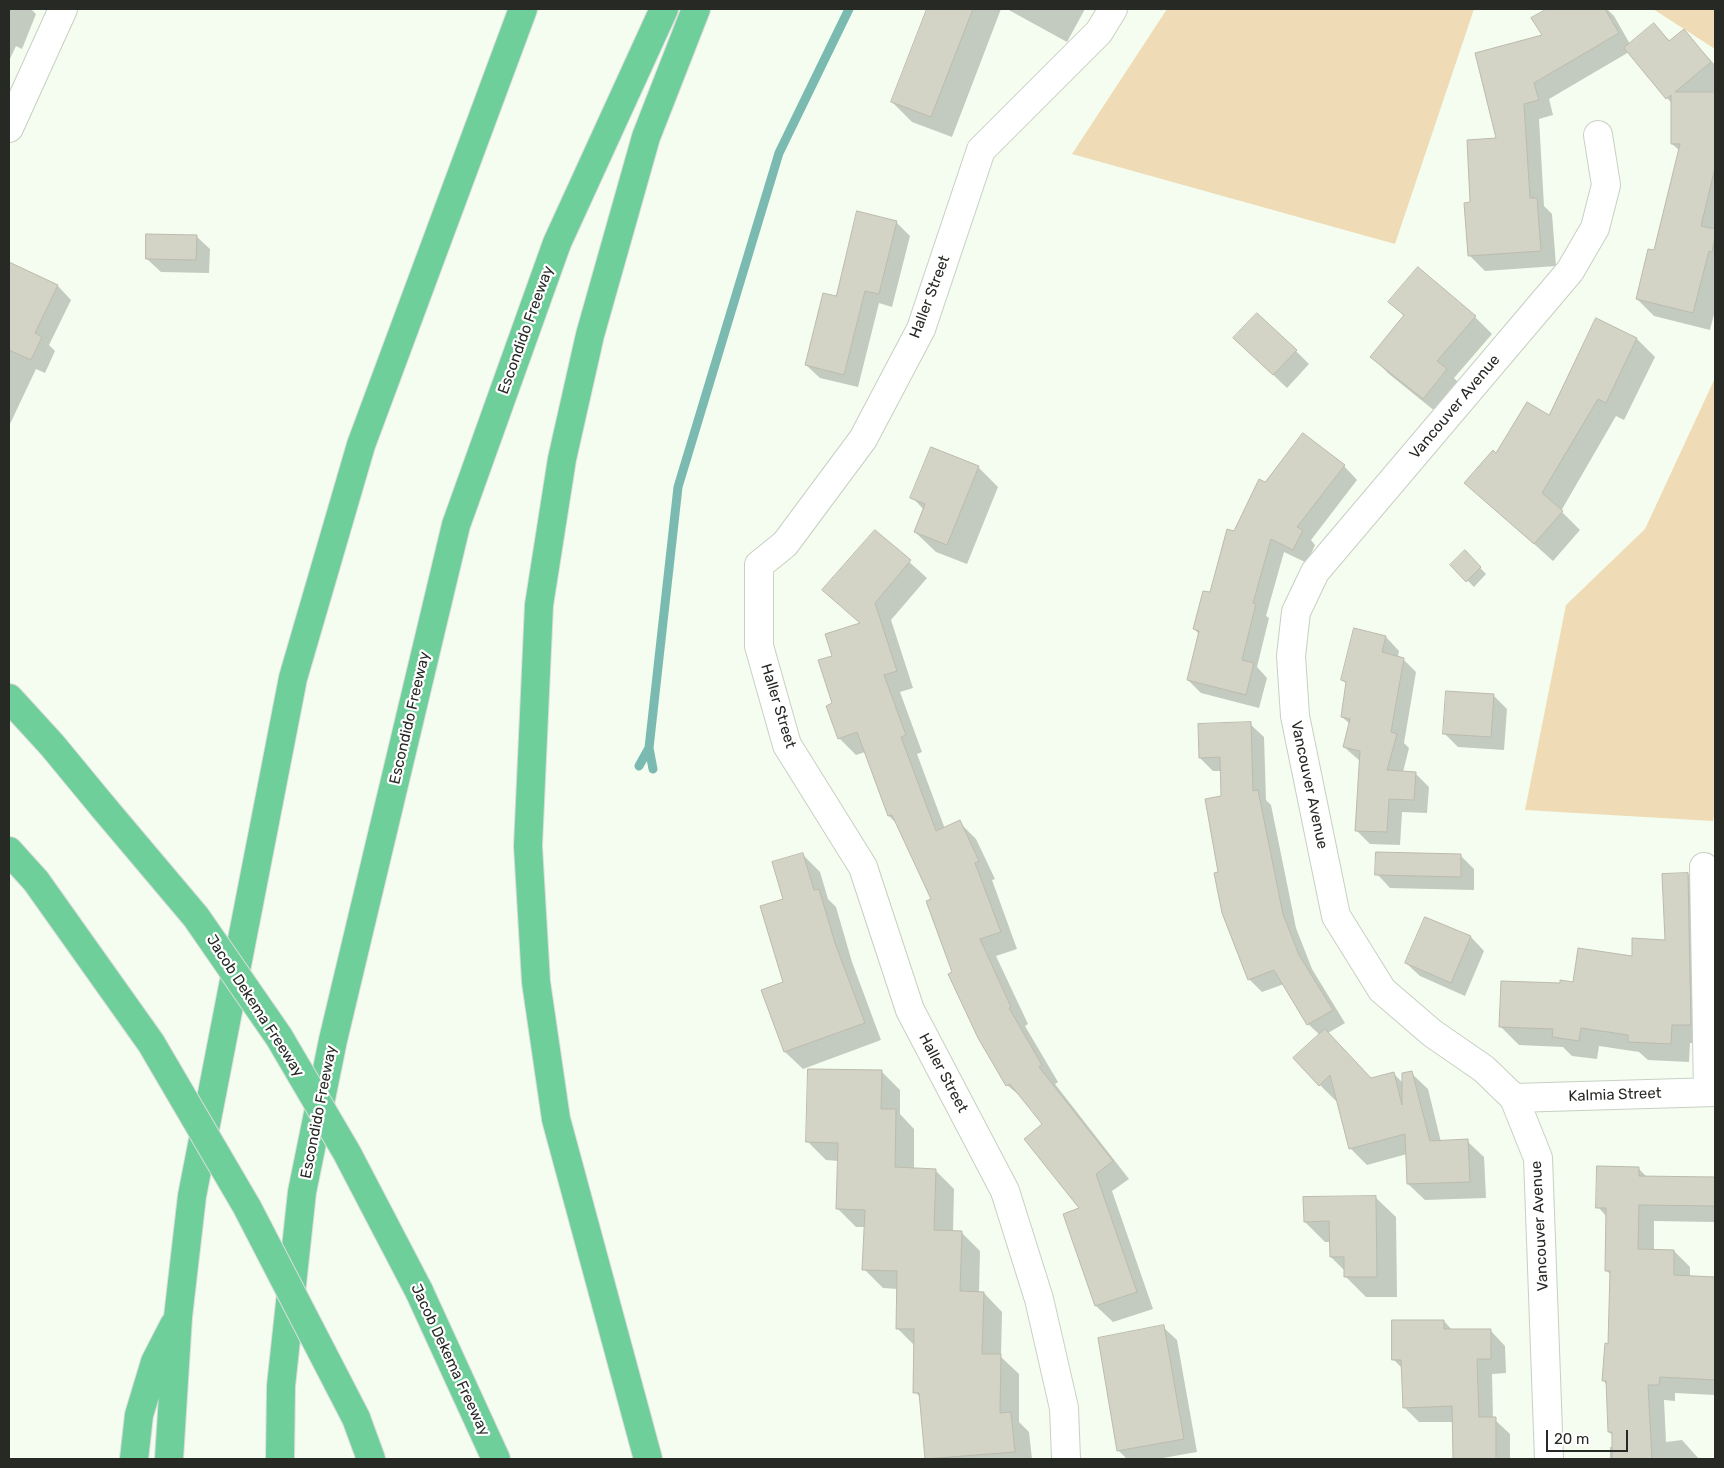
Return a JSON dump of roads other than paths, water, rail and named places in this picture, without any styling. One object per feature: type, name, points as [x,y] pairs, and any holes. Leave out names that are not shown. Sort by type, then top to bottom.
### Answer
[{"type":"highway","points":[[170,1459],[178,1317],[192,1196],[293,678],[362,445],[523,9]]},
{"type":"highway","name":"Escondido Freeway","points":[[280,1459],[281,1386],[302,1192],[333,1040],[456,525],[557,243],[664,9]]},
{"type":"highway","points":[[648,1459],[556,1119],[536,982],[528,846],[538,605],[562,459],[590,336],[646,137],[696,9]]},
{"type":"highway","name":"Jacob Dekema Freeway","points":[[9,698],[52,745],[196,916],[280,1037],[347,1153],[419,1291],[496,1459]]},
{"type":"highway","points":[[9,851],[36,880],[151,1042],[247,1207],[356,1418],[371,1459]]},
{"type":"highway","points":[[134,1459],[138,1415],[155,1362],[178,1317]]},
{"type":"street","points":[[9,128],[63,9]]},
{"type":"street","name":"Haller Street","points":[[1066,1459],[1064,1408],[1041,1308],[1005,1191],[910,1010],[863,867],[787,745],[760,646],[759,565],[785,544],[863,439],[921,329],[981,150],[1099,32],[1113,9]]},
{"type":"street","name":"Vancouver Avenue","points":[[1549,1459],[1538,1158],[1514,1098],[1484,1069],[1432,1033],[1382,990],[1336,916],[1294,716],[1291,656],[1296,612],[1315,572],[1570,271],[1596,228],[1606,185],[1598,135]]},
{"type":"street","points":[[1704,867],[1712,1092]]},
{"type":"street","name":"Kalmia Street","points":[[1514,1098],[1712,1092]]},
{"type":"waterway","points":[[653,769],[649,748],[678,487],[779,153],[849,9]]},
{"type":"waterway","points":[[639,766],[649,748]]}]
